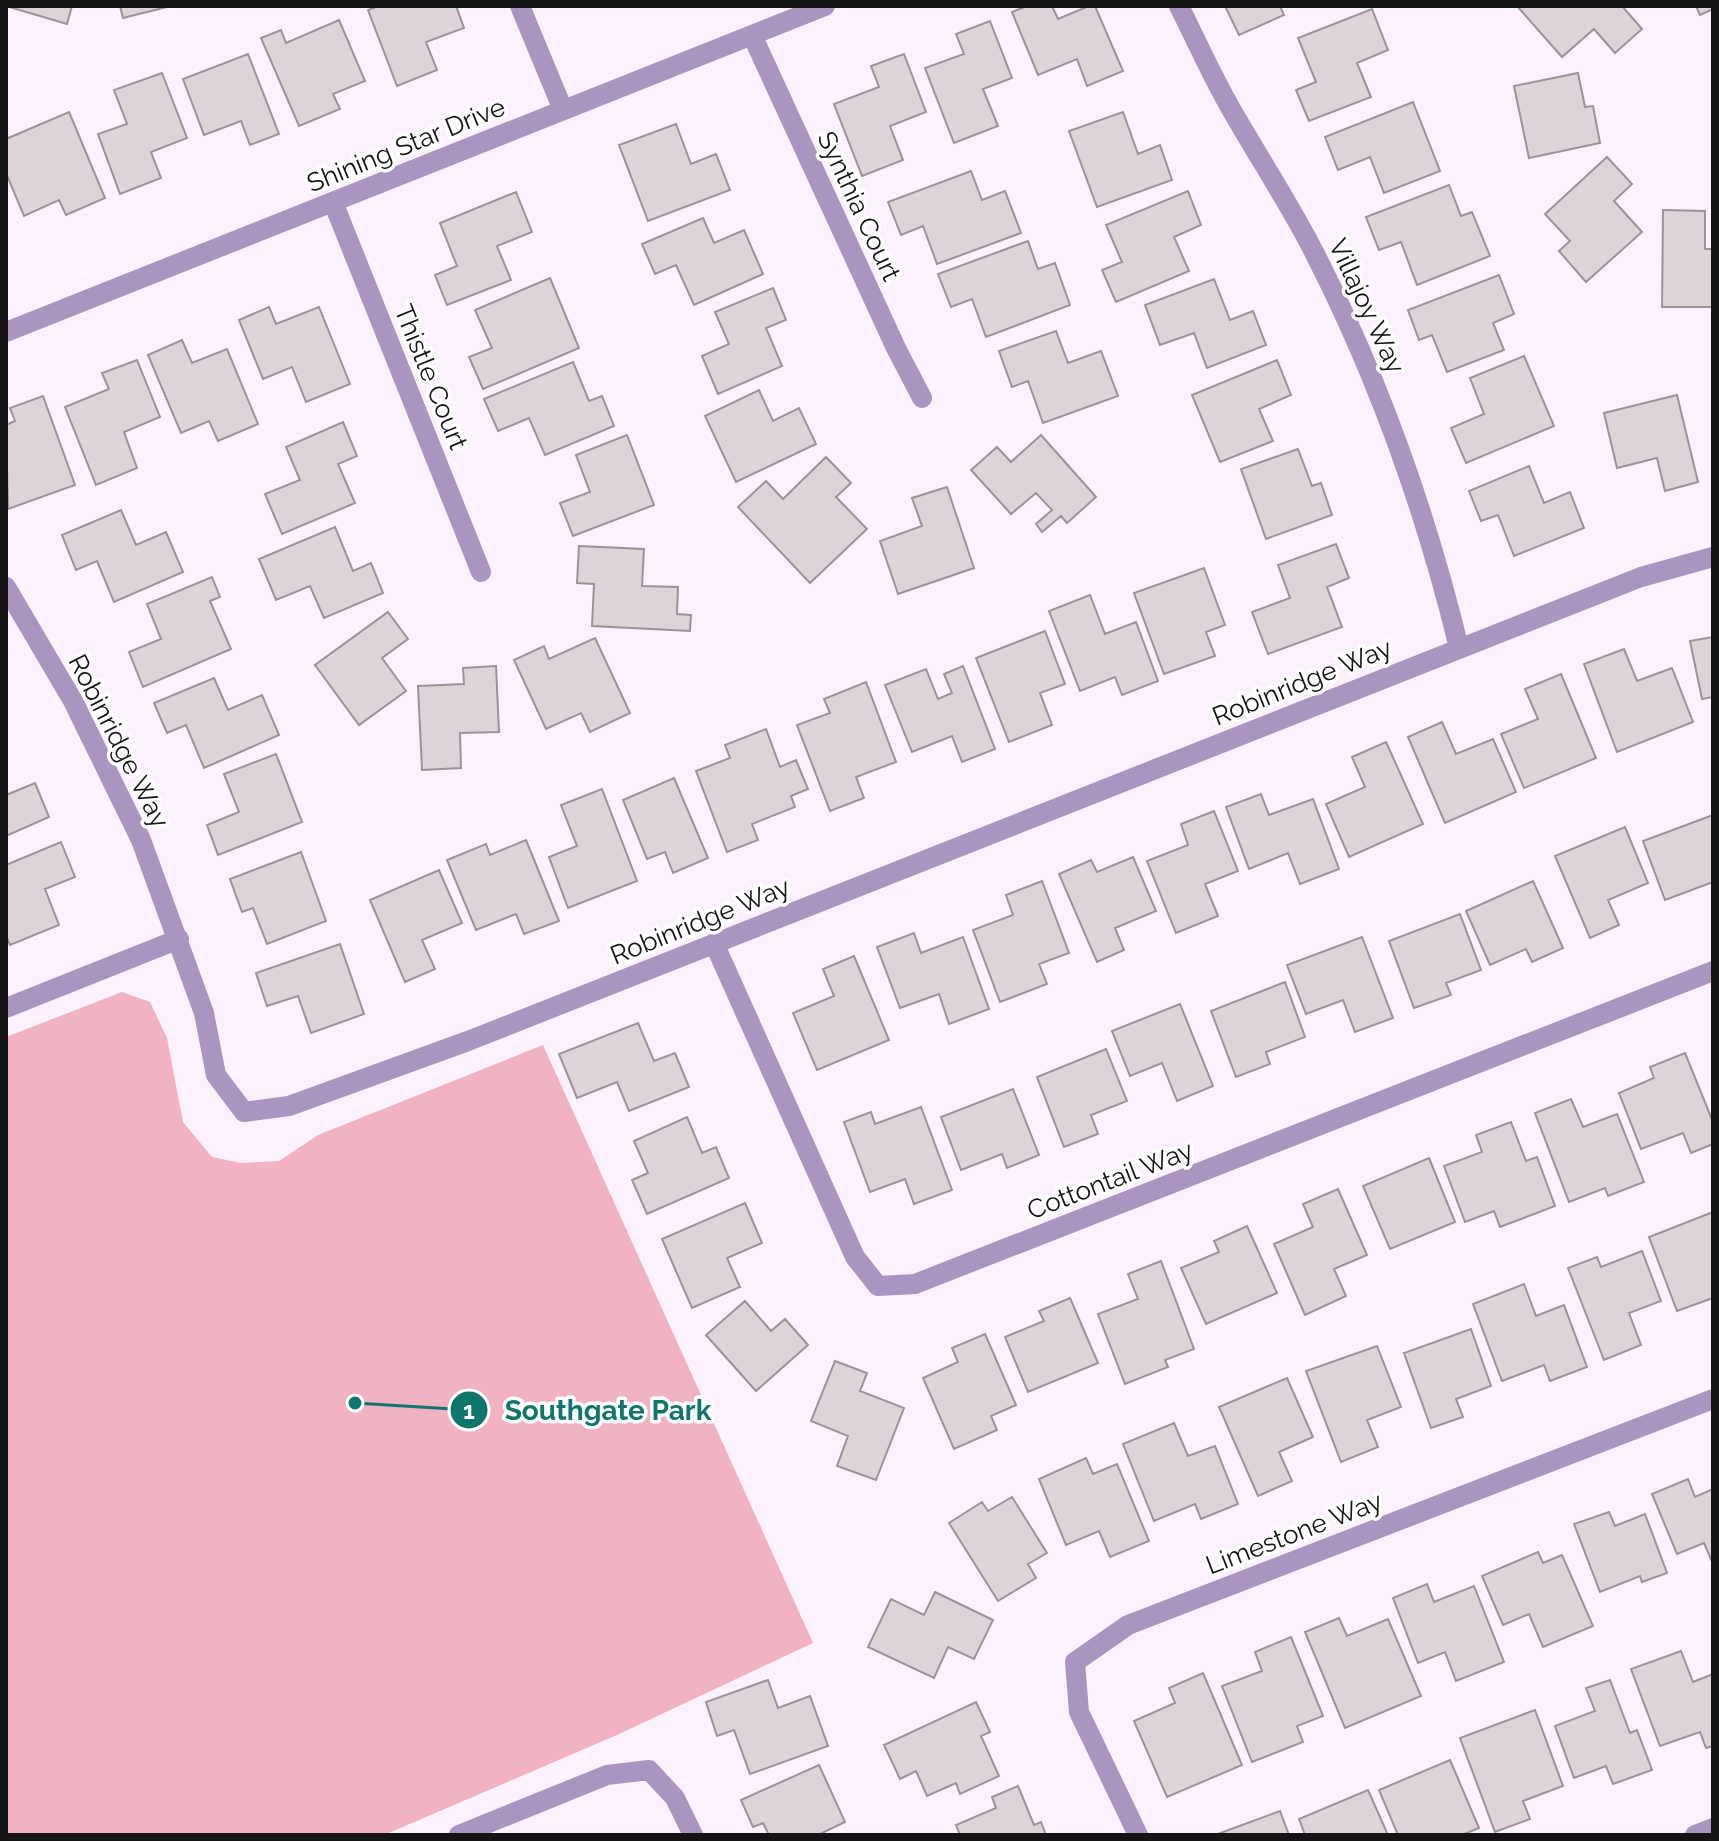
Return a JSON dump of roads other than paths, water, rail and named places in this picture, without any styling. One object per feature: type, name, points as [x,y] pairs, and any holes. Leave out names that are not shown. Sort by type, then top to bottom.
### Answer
[{"type":"street","points":[[520,6],[563,110]]},
{"type":"street","name":"Shining Star Drive","points":[[6,332],[825,6]]},
{"type":"street","name":"Villajoy Way","points":[[1179,6],[1229,105],[1315,254],[1374,379],[1413,482],[1445,588],[1459,648]]},
{"type":"street","name":"Synthia Court","points":[[752,35],[922,398]]},
{"type":"street","name":"Thistle Court","points":[[333,202],[481,572]]},
{"type":"street","name":"Robinridge Way","points":[[6,587],[80,715],[141,840],[204,1013],[216,1075],[244,1112],[289,1106],[468,1041],[1641,577],[1713,557]]},
{"type":"street","points":[[6,1008],[179,939]]},
{"type":"street","name":"Cottontail Way","points":[[714,943],[855,1257],[878,1286],[915,1284],[1713,971]]},
{"type":"street","name":"Limestone Way","points":[[1138,1835],[1079,1712],[1075,1662],[1128,1625],[1713,1399]]},
{"type":"street","points":[[459,1835],[607,1775],[649,1770],[675,1798],[693,1835]]},
{"type":"street","points":[[1695,1835],[1713,1828]]},
{"type":"place","name":"Southgate Park","points":[[355,1403]]}]
